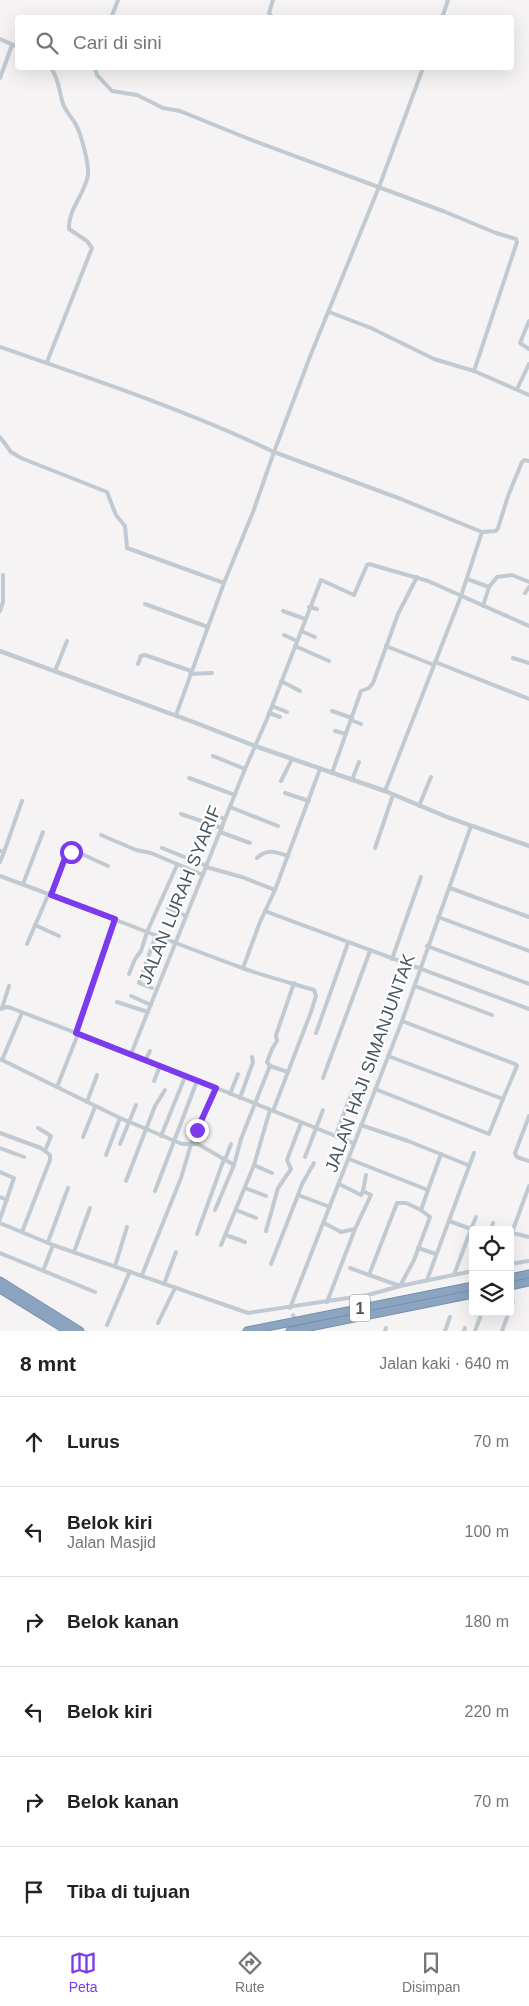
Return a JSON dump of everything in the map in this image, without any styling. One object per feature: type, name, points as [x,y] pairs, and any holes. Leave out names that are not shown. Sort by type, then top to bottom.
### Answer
[{"type":"highway","points":[[514,1277],[529,1274]]},
{"type":"highway","points":[[0,1281],[80,1331]]},
{"type":"highway","points":[[514,1285],[529,1282]]},
{"type":"highway","name":"1","points":[[247,1331],[469,1287]]},
{"type":"highway","points":[[0,1289],[68,1331]]},
{"type":"highway","name":"1","points":[[290,1331],[469,1295]]},
{"type":"highway","points":[[314,1331],[348,1320]]},
{"type":"street","points":[[112,15],[118,0]]},
{"type":"street","points":[[271,15],[269,13],[273,0]]},
{"type":"street","points":[[443,15],[448,0]]},
{"type":"street","points":[[0,39],[15,46]]},
{"type":"street","points":[[0,78],[12,45]]},
{"type":"street","points":[[47,362],[92,248],[87,241],[70,229],[72,214],[88,176],[87,160],[76,125],[69,117],[63,104],[56,75],[52,70]]},
{"type":"street","points":[[95,70],[97,75],[112,90],[137,95],[163,108],[180,111],[241,136],[517,240],[474,371]]},
{"type":"street","points":[[176,715],[190,672],[422,70]]},
{"type":"street","points":[[329,312],[343,319],[371,328],[434,359],[474,371],[529,395]]},
{"type":"street","points":[[529,321],[520,343],[529,349]]},
{"type":"street","points":[[0,347],[47,362],[234,433],[274,452],[482,532],[496,531],[498,528],[508,496],[522,462],[525,460],[529,461]]},
{"type":"street","points":[[517,389],[529,364]]},
{"type":"street","points":[[0,437],[11,452],[21,458],[107,492],[116,515],[125,526],[126,546],[129,549],[224,583]]},
{"type":"street","points":[[385,791],[461,596],[482,532]]},
{"type":"street","name":"JALAN LURAH SYARIF","points":[[131,1054],[321,580],[355,594],[368,564],[416,577]]},
{"type":"street","points":[[0,611],[3,602],[3,575]]},
{"type":"street","points":[[484,606],[489,587],[497,577],[512,575],[529,582]]},
{"type":"street","points":[[332,773],[361,690],[370,688],[402,606],[416,577],[529,626]]},
{"type":"street","points":[[467,578],[489,587]]},
{"type":"street","points":[[524,594],[529,587]]},
{"type":"street","points":[[145,604],[208,627]]},
{"type":"street","points":[[310,607],[317,610]]},
{"type":"street","points":[[283,611],[305,619]]},
{"type":"street","points":[[301,631],[315,637]]},
{"type":"street","points":[[284,635],[297,641]]},
{"type":"street","points":[[54,671],[67,641]]},
{"type":"street","points":[[295,646],[329,661]]},
{"type":"street","points":[[386,646],[529,699]]},
{"type":"street","points":[[0,650],[255,746],[385,791],[471,826],[529,846]]},
{"type":"street","points":[[138,664],[141,656],[145,654],[190,672],[212,673]]},
{"type":"street","points":[[513,658],[529,663]]},
{"type":"street","points":[[281,682],[300,691]]},
{"type":"street","points":[[272,706],[287,712]]},
{"type":"street","points":[[332,711],[361,724]]},
{"type":"street","points":[[269,713],[280,717]]},
{"type":"street","points":[[335,731],[346,734]]},
{"type":"street","points":[[213,756],[245,769]]},
{"type":"street","points":[[280,781],[292,759]]},
{"type":"street","points":[[352,780],[359,762]]},
{"type":"street","points":[[243,968],[275,890],[320,769]]},
{"type":"street","points":[[420,806],[431,777]]},
{"type":"street","points":[[189,778],[235,795]]},
{"type":"street","points":[[285,793],[308,801]]},
{"type":"street","points":[[375,848],[393,795]]},
{"type":"street","points":[[0,862],[2,851],[22,801]]},
{"type":"street","points":[[230,807],[278,826]]},
{"type":"street","points":[[181,814],[250,843]]},
{"type":"street","points":[[217,816],[225,819]]},
{"type":"street","name":"JALAN HAJI SIMANJUNTAK","points":[[290,1308],[402,1021],[471,826]]},
{"type":"street","points":[[23,884],[43,832]]},
{"type":"street","points":[[101,835],[136,850],[151,853],[203,876]]},
{"type":"street","points":[[162,848],[275,890]]},
{"type":"street","points":[[257,858],[269,850],[288,856]]},
{"type":"street","points":[[27,944],[65,858],[71,852],[84,854],[108,866]]},
{"type":"street","points":[[129,974],[135,959],[141,951],[147,932],[177,865]]},
{"type":"street","points":[[0,876],[243,968],[314,990],[316,994],[272,1111],[254,1166],[221,1245]]},
{"type":"street","points":[[392,959],[421,877]]},
{"type":"street","points":[[450,888],[529,917]]},
{"type":"street","points":[[168,908],[186,916]]},
{"type":"street","points":[[265,911],[529,1010]]},
{"type":"street","points":[[438,917],[529,952]]},
{"type":"street","points":[[57,1088],[115,919]]},
{"type":"street","points":[[35,925],[59,936]]},
{"type":"street","points":[[152,988],[138,984],[156,935]]},
{"type":"street","points":[[316,1033],[348,943]]},
{"type":"street","points":[[427,946],[529,984]]},
{"type":"street","points":[[323,1078],[370,951]]},
{"type":"street","points":[[288,1072],[270,1066],[267,1062],[277,1041],[276,1035],[294,984]]},
{"type":"street","points":[[1,1009],[9,986]]},
{"type":"street","points":[[415,986],[492,1015]]},
{"type":"street","points":[[131,996],[151,1004]]},
{"type":"street","points":[[117,1002],[148,1012]]},
{"type":"street","points":[[1,1009],[7,1007],[109,1045],[353,1143]]},
{"type":"street","points":[[22,1013],[1,1059],[146,1130],[182,1144],[198,1144],[234,1165]]},
{"type":"street","points":[[376,1089],[489,1134],[515,1072],[517,1066],[515,1064],[402,1021]]},
{"type":"street","points":[[106,1050],[109,1045]]},
{"type":"street","points":[[146,1060],[150,1051]]},
{"type":"street","points":[[388,1056],[504,1099]]},
{"type":"street","points":[[240,1098],[253,1062],[252,1057]]},
{"type":"street","points":[[154,1081],[160,1066]]},
{"type":"street","points":[[215,1210],[234,1165],[241,1139],[270,1066]]},
{"type":"street","points":[[230,1094],[238,1074]]},
{"type":"street","points":[[88,1102],[97,1075]]},
{"type":"street","points":[[162,1136],[185,1077]]},
{"type":"street","points":[[155,1191],[197,1080]]},
{"type":"street","points":[[142,1275],[181,1178],[191,1144],[216,1088]]},
{"type":"street","points":[[126,1182],[155,1106],[165,1090]]},
{"type":"street","points":[[336,1135],[352,1092]]},
{"type":"street","points":[[120,1144],[136,1105]]},
{"type":"street","points":[[82,1136],[96,1107]]},
{"type":"street","points":[[305,1157],[323,1110]]},
{"type":"street","points":[[529,1116],[515,1153],[517,1157],[529,1161]]},
{"type":"street","points":[[106,1155],[120,1118]]},
{"type":"street","points":[[266,1232],[278,1188],[291,1169],[287,1160],[301,1123]]},
{"type":"street","points":[[361,1125],[468,1165]]},
{"type":"street","points":[[38,1128],[51,1136],[44,1150]]},
{"type":"street","points":[[0,1133],[44,1150],[50,1156],[22,1232]]},
{"type":"street","points":[[197,1234],[231,1144]]},
{"type":"street","points":[[0,1148],[24,1157]]},
{"type":"street","points":[[427,1280],[474,1153]]},
{"type":"street","points":[[421,1210],[441,1154]]},
{"type":"street","points":[[349,1159],[428,1190]]},
{"type":"street","points":[[271,1264],[305,1177],[314,1162]]},
{"type":"street","points":[[254,1166],[272,1173]]},
{"type":"street","points":[[0,1172],[14,1178],[0,1219]]},
{"type":"street","points":[[363,1191],[366,1175]]},
{"type":"street","points":[[339,1184],[359,1194],[363,1191]]},
{"type":"street","points":[[514,1230],[529,1186]]},
{"type":"street","points":[[48,1242],[68,1188]]},
{"type":"street","points":[[245,1188],[266,1196]]},
{"type":"street","points":[[327,1302],[355,1229],[371,1195],[363,1191]]},
{"type":"street","points":[[298,1195],[330,1207]]},
{"type":"street","points":[[0,1197],[7,1200]]},
{"type":"street","points":[[369,1275],[398,1203],[406,1203],[421,1210],[430,1217],[414,1260],[400,1286]]},
{"type":"street","points":[[74,1252],[90,1208]]},
{"type":"street","points":[[236,1210],[256,1218]]},
{"type":"street","points":[[472,1226],[476,1217]]},
{"type":"street","points":[[449,1221],[469,1228]]},
{"type":"street","points":[[0,1223],[54,1245],[248,1313],[290,1308],[381,1292],[400,1286],[469,1272]]},
{"type":"street","points":[[324,1223],[341,1232],[355,1229]]},
{"type":"street","points":[[115,1266],[127,1227]]},
{"type":"street","points":[[514,1233],[529,1237]]},
{"type":"street","points":[[454,1275],[469,1234]]},
{"type":"street","points":[[226,1235],[245,1242]]},
{"type":"street","points":[[43,1271],[54,1245]]},
{"type":"street","points":[[418,1248],[436,1254]]},
{"type":"street","points":[[164,1284],[176,1252]]},
{"type":"street","points":[[0,1253],[95,1292]]},
{"type":"street","points":[[514,1263],[529,1260]]},
{"type":"street","points":[[350,1268],[400,1286]]},
{"type":"street","points":[[107,1325],[130,1271]]},
{"type":"street","points":[[381,1292],[385,1281]]},
{"type":"street","points":[[158,1323],[175,1288]]},
{"type":"street","points":[[290,1308],[292,1314]]},
{"type":"street","points":[[475,1331],[481,1316]]},
{"type":"street","points":[[502,1331],[508,1316]]},
{"type":"street","points":[[444,1331],[450,1317]]},
{"type":"tunnel","points":[[292,1314],[298,1322]]},
{"type":"route","points":[[71,852],[65,858],[51,895],[115,919],[76,1033],[216,1088],[197,1130]]}]
